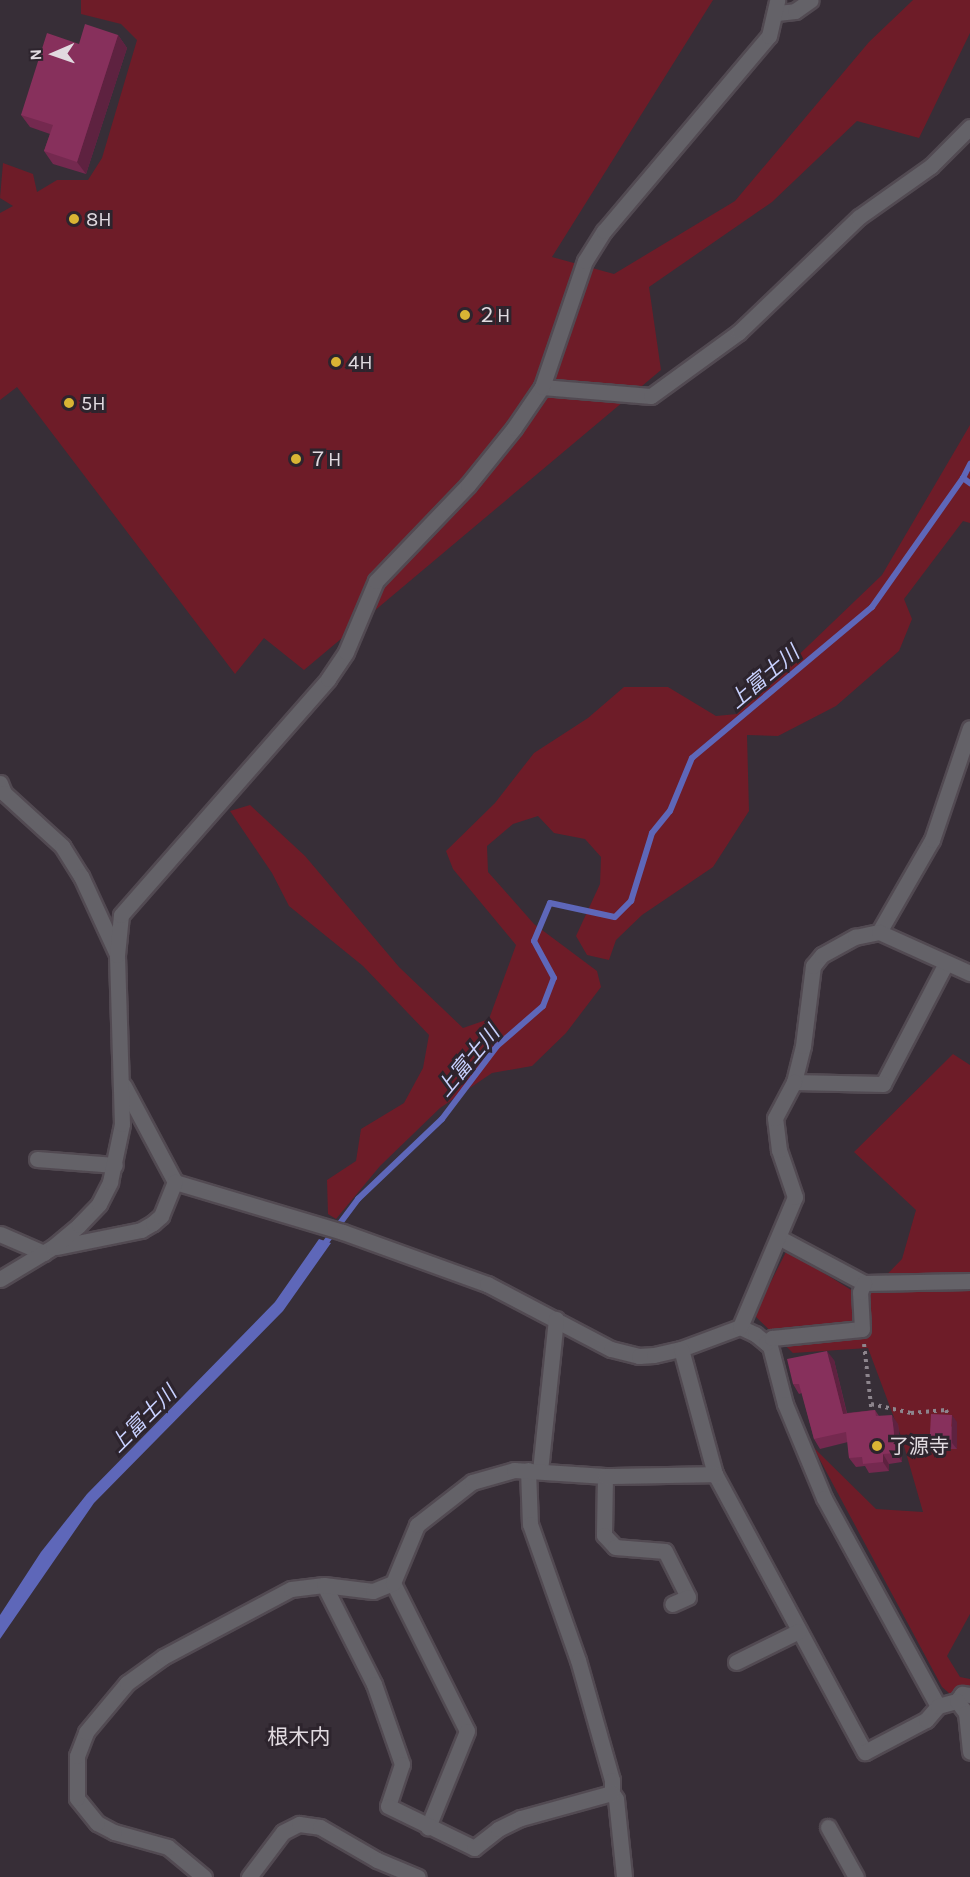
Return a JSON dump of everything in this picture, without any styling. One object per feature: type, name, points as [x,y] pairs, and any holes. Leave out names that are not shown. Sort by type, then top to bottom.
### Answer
[{"type":"street","points":[[0,1279],[49,1250],[99,1204],[115,1165],[122,1125],[123,1084],[117,955],[121,915],[328,679],[346,652],[376,580],[468,486],[542,387],[585,261],[604,231],[756,53],[769,36],[777,6],[795,11],[811,0]]},
{"type":"street","points":[[542,387],[651,396],[739,332],[859,217],[931,166],[970,127]]},
{"type":"street","points":[[879,932],[932,840],[970,728]]},
{"type":"street","points":[[0,783],[4,793],[62,846],[81,876],[117,955]]},
{"type":"street","points":[[123,1084],[175,1182],[343,1232],[487,1284],[611,1349],[639,1356],[681,1349],[740,1327],[780,1238],[795,1197],[779,1150],[775,1118],[794,1082],[803,1046],[813,966],[822,955],[855,937],[879,932],[970,974]]},
{"type":"street","points":[[794,1082],[883,1084],[946,963]]},
{"type":"street","points":[[37,1159],[115,1165]]},
{"type":"street","points":[[0,1234],[49,1250],[147,1226],[161,1216],[175,1182]]},
{"type":"street","points":[[780,1238],[864,1283],[970,1281]]},
{"type":"street","points":[[766,1343],[772,1338],[862,1329],[860,1292],[864,1283]]},
{"type":"street","points":[[556,1319],[534,1471],[530,1524],[578,1660],[609,1769],[612,1793],[616,1799],[624,1877]]},
{"type":"street","points":[[740,1327],[766,1343],[785,1404],[824,1498],[938,1706]]},
{"type":"street","points":[[681,1349],[715,1474],[865,1752],[926,1720],[938,1706],[964,1698],[970,1752]]},
{"type":"street","points":[[428,1827],[467,1731],[393,1583],[405,1548],[424,1517],[472,1482],[501,1473],[534,1471],[605,1476],[715,1474]]},
{"type":"street","points":[[605,1476],[604,1535],[615,1547],[665,1551],[688,1598],[672,1604]]},
{"type":"street","points":[[204,1877],[168,1847],[114,1832],[82,1808],[74,1778],[86,1732],[127,1683],[163,1657],[291,1589],[324,1585],[372,1591],[393,1583]]},
{"type":"street","points":[[324,1585],[374,1684],[402,1764],[388,1806],[474,1848],[498,1829],[521,1818],[612,1793]]},
{"type":"street","points":[[736,1662],[799,1631]]},
{"type":"street","points":[[249,1877],[283,1832],[299,1824],[320,1827],[377,1860],[418,1877]]},
{"type":"street","points":[[828,1827],[856,1877]]},
{"type":"path","points":[[862,1329],[872,1418]]},
{"type":"path","points":[[871,1404],[911,1413],[946,1410],[948,1415]]},
{"type":"shaded area","points":[[81,0],[713,0],[552,257],[614,274],[735,201],[869,42],[913,0],[970,0],[970,33],[919,138],[857,121],[772,202],[649,287],[661,370],[304,670],[264,638],[235,674],[17,387],[0,400],[0,213],[13,206],[0,198],[3,163],[33,174],[37,192],[57,180],[88,180],[102,158],[137,40],[121,24],[81,14]]},
{"type":"shaded area","points":[[970,425],[970,523],[963,521],[904,599],[912,619],[899,651],[836,706],[778,736],[747,735],[749,811],[713,867],[642,915],[616,940],[609,960],[587,955],[576,936],[600,884],[601,857],[585,839],[554,833],[538,816],[513,824],[487,846],[488,872],[534,924],[597,971],[601,987],[566,1033],[532,1066],[492,1073],[440,1108],[380,1166],[336,1219],[328,1214],[327,1180],[356,1161],[361,1129],[404,1103],[423,1068],[429,1035],[363,966],[289,906],[272,873],[230,811],[250,805],[305,856],[399,967],[463,1028],[489,1019],[516,945],[453,869],[446,851],[495,803],[534,753],[588,718],[624,687],[668,687],[716,716],[737,714],[882,575]]},
{"type":"shaded area","points":[[953,1054],[970,1065],[970,1614],[947,1656],[960,1677],[970,1679],[970,1711],[942,1687],[813,1447],[876,1509],[923,1512],[902,1439],[868,1348],[793,1353],[754,1315],[787,1250],[864,1298],[902,1259],[916,1210],[854,1152]]},
{"type":"water","points":[[319,1239],[331,1243],[283,1311],[94,1503],[0,1639],[0,1615],[41,1552],[87,1494],[275,1302]]},
{"type":"building","points":[[85,24],[118,35],[77,162],[44,151],[53,125],[21,115],[47,33],[79,44]]},
{"type":"building","points":[[827,1351],[843,1414],[875,1410],[876,1416],[892,1415],[896,1453],[883,1454],[883,1462],[863,1464],[862,1457],[849,1458],[846,1432],[814,1439],[799,1384],[793,1384],[787,1359]]},
{"type":"building","points":[[931,1414],[952,1415],[950,1444],[929,1443]]},
{"type":"waterway","name":"上富士川","points":[[963,478],[970,464]]},
{"type":"waterway","name":"上富士川","points":[[323,1246],[358,1199],[442,1119],[497,1046],[543,1006],[554,978],[534,941],[550,903],[615,917],[631,901],[652,833],[670,811],[692,758],[872,607],[963,478],[970,483]]},
{"type":"place","name":"8H","points":[[74,219]]},
{"type":"place","name":"２H","points":[[465,315]]},
{"type":"place","name":"4H","points":[[336,362]]},
{"type":"place","name":"5H","points":[[69,403]]},
{"type":"place","name":"７H","points":[[296,459]]},
{"type":"place","name":"了源寺","points":[[877,1446]]},
{"type":"district","name":"根木内","points":[[299,1737]]}]
